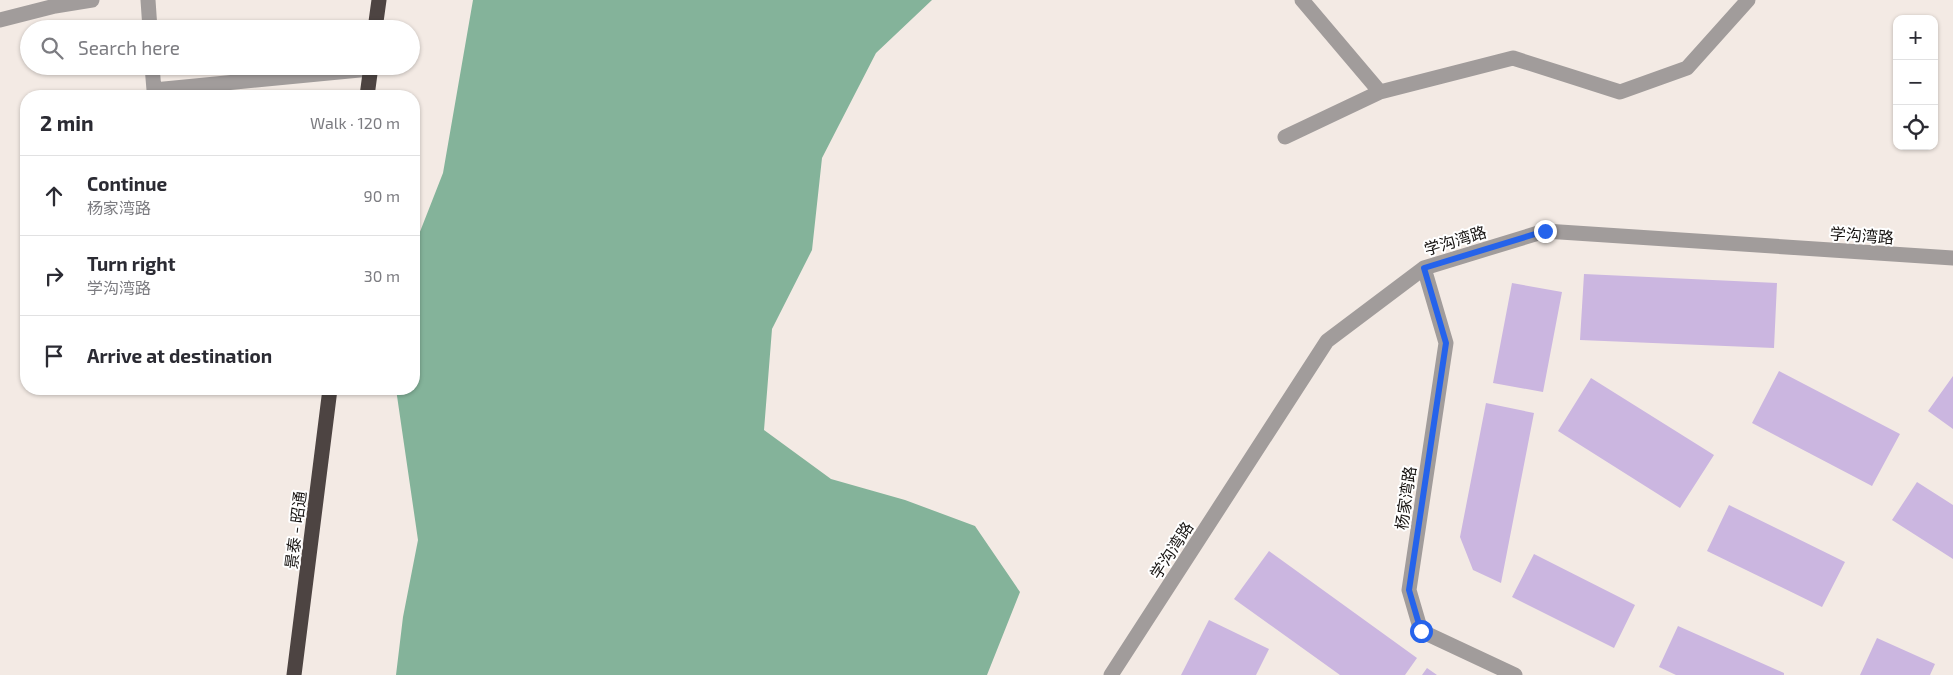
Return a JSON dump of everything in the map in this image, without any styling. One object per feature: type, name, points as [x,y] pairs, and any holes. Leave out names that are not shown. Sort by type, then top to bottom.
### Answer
[{"type":"highway","points":[[376,20],[379,0]]},
{"type":"highway","points":[[368,90],[370,75]]},
{"type":"highway","name":"景泰 - 昭通","points":[[294,675],[329,395]]},
{"type":"street","points":[[0,20],[55,6],[92,0]]},
{"type":"street","points":[[148,0],[149,20]]},
{"type":"street","points":[[1302,0],[1380,92]]},
{"type":"street","points":[[1285,137],[1380,92],[1513,58],[1620,92],[1687,68],[1748,0]]},
{"type":"street","points":[[153,75],[154,90],[296,75]]},
{"type":"street","name":"学沟湾路","points":[[1111,675],[1328,341],[1424,268],[1545,231],[1953,258]]},
{"type":"street","name":"杨家湾路","points":[[1424,268],[1446,343],[1409,590],[1421,631],[1516,675]]},
{"type":"green space","points":[[473,0],[932,0],[876,53],[822,158],[812,250],[772,329],[764,430],[831,479],[905,500],[975,526],[1020,592],[987,675],[396,675],[403,617],[418,540],[397,395],[420,395],[420,232],[443,173]]},
{"type":"building","points":[[1584,274],[1777,283],[1774,348],[1580,340]]},
{"type":"building","points":[[1512,283],[1562,292],[1543,392],[1493,383]]},
{"type":"building","points":[[1779,371],[1900,434],[1872,486],[1752,423]]},
{"type":"building","points":[[1953,376],[1953,429],[1928,411]]},
{"type":"building","points":[[1591,378],[1714,455],[1680,508],[1558,431]]},
{"type":"building","points":[[1486,403],[1534,413],[1501,583],[1473,570],[1460,537]]},
{"type":"building","points":[[1917,482],[1953,505],[1953,559],[1892,520]]},
{"type":"building","points":[[1729,505],[1845,562],[1822,607],[1707,551]]},
{"type":"building","points":[[1269,551],[1417,658],[1405,675],[1340,675],[1234,599]]},
{"type":"building","points":[[1534,554],[1635,605],[1614,648],[1512,597]]},
{"type":"building","points":[[1209,620],[1269,649],[1256,675],[1181,675]]},
{"type":"building","points":[[1678,626],[1784,673],[1784,675],[1676,675],[1659,667]]},
{"type":"building","points":[[1877,638],[1935,664],[1930,675],[1860,675]]},
{"type":"building","points":[[1427,668],[1437,675],[1422,675]]},
{"type":"route","points":[[1421,631],[1409,590],[1446,343],[1424,268],[1545,231]]}]
